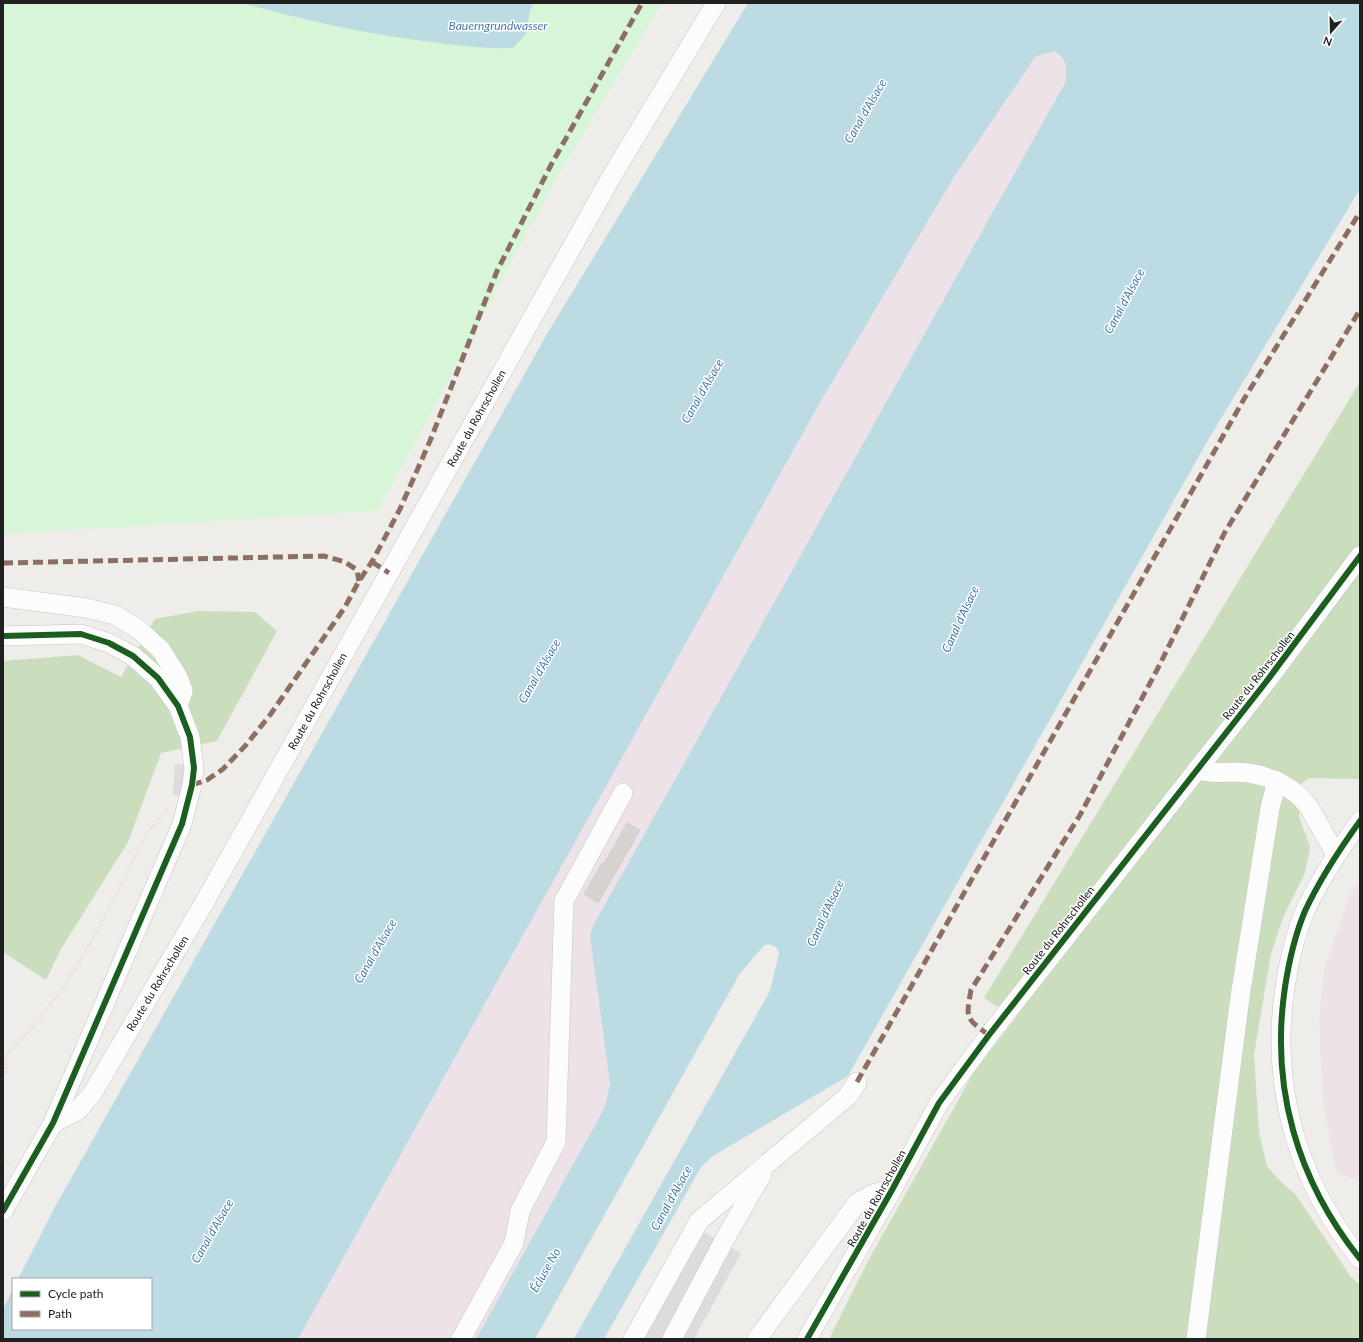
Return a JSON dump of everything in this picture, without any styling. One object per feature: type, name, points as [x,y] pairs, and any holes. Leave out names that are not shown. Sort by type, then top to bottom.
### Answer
[{"type":"street","name":"Route du Rohrschollen","points":[[53,1123],[77,1111],[92,1094],[208,896],[612,174],[716,3]]},
{"type":"street","name":"Route du Rohrschollen","points":[[807,1339],[892,1190],[939,1103],[989,1035],[1266,682],[1360,556]]},
{"type":"street","points":[[3,597],[86,608],[115,615],[137,628],[161,650],[178,677],[183,691],[178,706]]},
{"type":"street","points":[[81,634],[86,608]]},
{"type":"street","points":[[3,636],[81,634],[109,643],[133,656],[158,678],[178,706],[190,737],[194,768],[187,807],[179,831],[53,1123],[22,1175],[7,1205]]},
{"type":"street","points":[[1197,769],[1207,773],[1234,771],[1256,774],[1277,781],[1294,792],[1307,806],[1327,841],[1336,853]]},
{"type":"street","points":[[1196,1339],[1240,997],[1270,808],[1277,781]]},
{"type":"street","points":[[461,1339],[514,1243],[520,1211],[556,1142],[564,901],[624,793]]},
{"type":"street","points":[[1360,821],[1336,853],[1305,912],[1295,939],[1284,998],[1280,1056],[1290,1123],[1307,1172],[1326,1210],[1345,1240],[1360,1259]]},
{"type":"street","points":[[633,1339],[699,1221],[848,1096],[857,1082]]},
{"type":"street","points":[[672,1339],[726,1237],[768,1163]]},
{"type":"street","points":[[757,1339],[857,1203],[875,1194],[892,1190]]},
{"type":"path","points":[[3,1073],[7,1072],[5,1057],[41,1018],[63,989],[85,952],[146,837],[155,823],[171,808],[187,807]]},
{"type":"shaded area","points":[[1055,51],[1063,57],[1068,69],[1065,83],[590,936],[610,1084],[605,1107],[476,1339],[298,1339],[818,406],[954,177],[1036,56]]},
{"type":"shaded area","points":[[175,764],[189,765],[185,797],[173,795]]},
{"type":"shaded area","points":[[1360,880],[1360,1182],[1336,1172],[1323,1100],[1319,1021],[1324,970],[1350,894]]},
{"type":"shaded area","points":[[704,1232],[741,1253],[694,1339],[644,1339]]},
{"type":"green space","points":[[3,3],[662,3],[556,179],[378,511],[3,534]]},
{"type":"green space","points":[[1360,382],[1360,779],[1309,778],[1301,784],[1299,816],[1310,847],[1305,873],[1284,915],[1271,954],[1254,1055],[1259,1132],[1267,1166],[1279,1180],[1296,1195],[1351,1277],[1360,1285],[1360,1339],[829,1339],[869,1259],[974,1072],[1015,1019],[984,998]]},
{"type":"green space","points":[[198,611],[255,612],[277,631],[217,741],[161,753],[128,842],[61,949],[46,980],[3,952],[3,661],[78,655],[121,677],[155,619]]},
{"type":"water","name":"Bauerngrundwasser","points":[[242,3],[534,3],[530,11],[526,34],[513,48],[501,48],[458,45],[401,38],[355,30],[287,15]]},
{"type":"water","points":[[748,3],[1360,3],[1360,189],[1211,435],[848,1076],[713,1156],[701,1167],[604,1339],[574,1339],[770,991],[779,953],[774,946],[769,944],[764,945],[739,975],[535,1339],[476,1339],[605,1107],[610,1084],[590,936],[593,926],[1065,83],[1066,65],[1059,54],[1055,51],[1036,56],[954,177],[818,406],[298,1339],[3,1339],[3,1309],[12,1291],[12,1330],[152,1330],[152,1278],[19,1278],[56,1205],[547,334]]},
{"type":"building","points":[[627,823],[640,830],[598,903],[584,894],[602,863],[604,864]]},
{"type":"marked path","points":[[192,785],[207,780],[223,769],[246,745],[270,715],[345,607],[359,581],[373,560],[400,509],[430,441],[497,271],[551,165],[642,3]]},
{"type":"marked path","points":[[857,1082],[1244,399],[1360,212]]},
{"type":"marked path","points":[[989,1035],[975,1025],[969,1017],[968,1006],[971,990],[1080,815],[1158,668],[1225,532],[1360,310]]},
{"type":"marked path","points":[[3,563],[324,556],[345,562],[357,570],[359,581]]},
{"type":"marked path","points":[[372,562],[389,573]]},
{"type":"cycle path","points":[[807,1339],[892,1190],[939,1103],[989,1035],[1266,682],[1360,556]]},
{"type":"cycle path","points":[[3,636],[81,634],[109,643],[133,656],[158,678],[178,706],[190,737],[194,768],[192,785],[182,824],[53,1123],[3,1211]]},
{"type":"cycle path","points":[[1360,821],[1323,876],[1301,920],[1288,968],[1281,1024],[1282,1061],[1286,1096],[1293,1131],[1305,1165],[1320,1197],[1338,1229],[1360,1259]]},
{"type":"water label","name":"Canal d'Alsace","points":[[865,111]]},
{"type":"water label","name":"Canal d'Alsace","points":[[1124,301]]},
{"type":"water label","name":"Canal d'Alsace","points":[[702,391]]},
{"type":"water label","name":"Canal d'Alsace","points":[[960,619]]},
{"type":"water label","name":"Canal d'Alsace","points":[[539,671]]},
{"type":"water label","name":"Canal d'Alsace","points":[[825,913]]},
{"type":"water label","name":"Canal d'Alsace","points":[[375,951]]},
{"type":"water label","name":"Canal d'Alsace","points":[[671,1198]]},
{"type":"water label","name":"Canal d'Alsace","points":[[212,1231]]},
{"type":"water label","name":"Écluse No","points":[[545,1270]]}]
